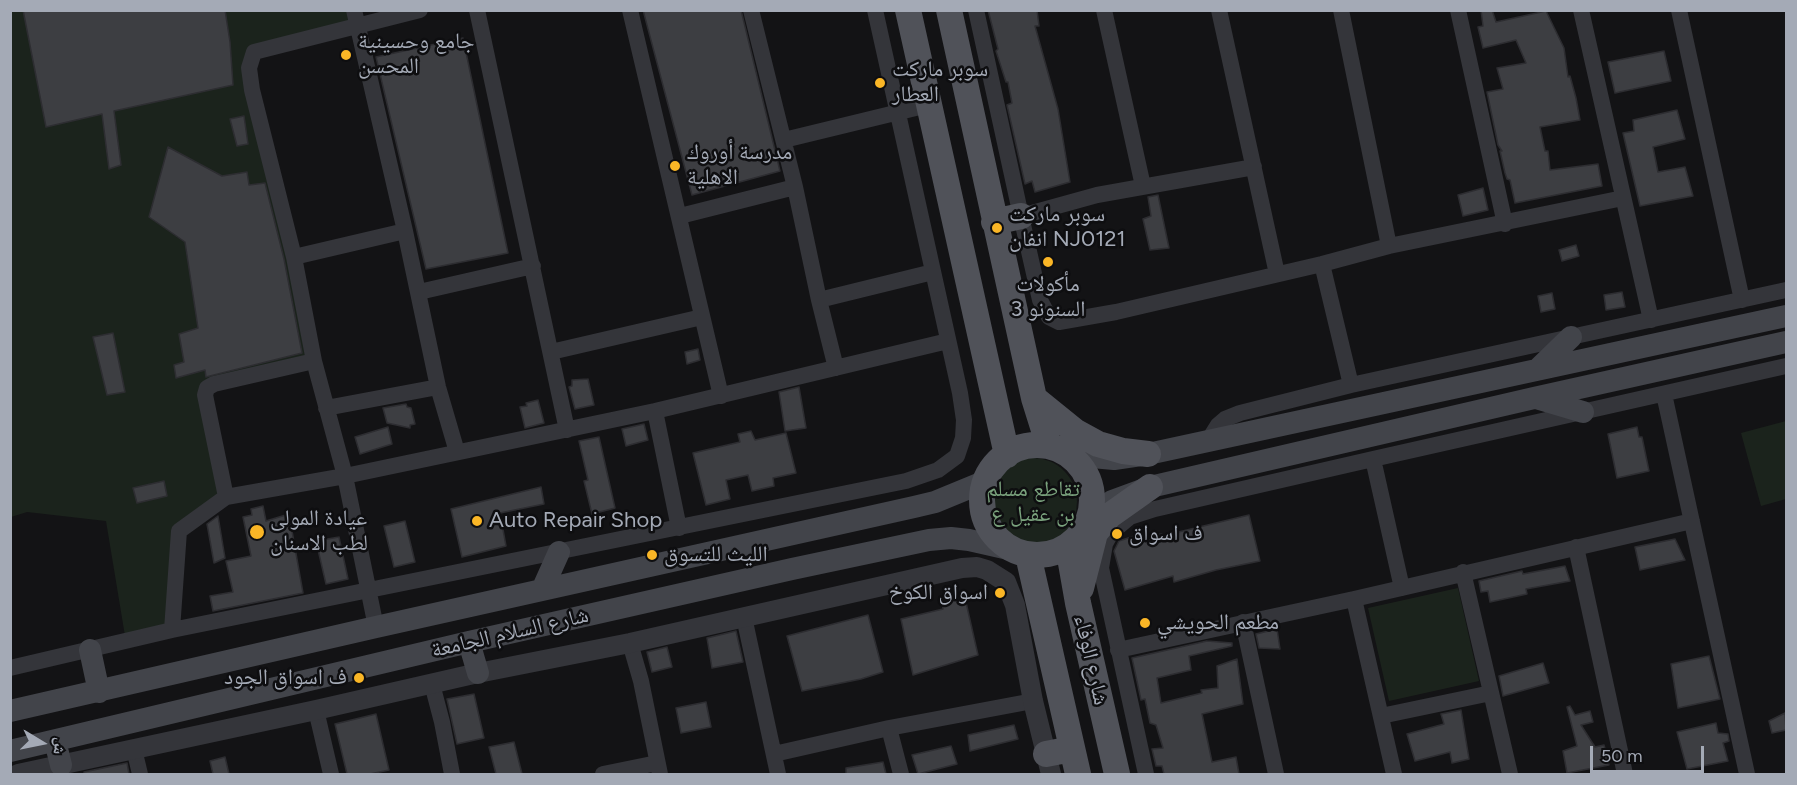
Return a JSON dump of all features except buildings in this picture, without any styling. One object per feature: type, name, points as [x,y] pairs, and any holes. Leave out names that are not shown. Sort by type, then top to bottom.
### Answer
[{"type":"main road","points":[[908,10],[1006,454]]},
{"type":"main road","points":[[949,10],[1034,398],[1057,450],[1079,465],[1088,480],[1092,497],[1090,516],[1082,532],[1068,546],[1042,555],[1020,552],[999,540],[990,528],[982,497],[986,480],[994,466],[1006,454],[1020,448],[1034,445],[1057,450],[1081,456],[1114,459],[1148,454],[1786,316]]},
{"type":"main road","points":[[922,75],[932,91],[946,151],[953,158],[960,160],[971,155],[976,138]]},
{"type":"main road","points":[[994,222],[1021,216]]},
{"type":"main road","points":[[1537,370],[1571,337]]},
{"type":"main road","points":[[1090,516],[1112,501],[1150,487],[1786,342]]},
{"type":"main road","points":[[1034,398],[1076,432],[1098,444],[1123,451],[1148,454]]},
{"type":"main road","points":[[1534,398],[1583,412]]},
{"type":"main road","name":"شارع السلام الجامعة","points":[[10,711],[925,505],[986,480]]},
{"type":"main road","points":[[1078,603],[1095,533],[1109,516],[1150,487]]},
{"type":"main road","name":"شارع السلام الجامعة","points":[[10,751],[469,642],[767,574],[929,540],[951,538],[969,540],[1020,552]]},
{"type":"main road","points":[[762,542],[768,545],[774,554],[774,562],[767,574]]},
{"type":"main road","name":"شارع الوفاء","points":[[1068,546],[1078,603],[1117,774]]},
{"type":"main road","points":[[542,590],[559,552]]},
{"type":"main road","name":"شارع الوفاء","points":[[1020,552],[1078,774]]},
{"type":"main road","points":[[469,642],[478,673]]},
{"type":"main road","points":[[90,650],[99,692]]},
{"type":"main road","points":[[55,741],[61,765]]},
{"type":"main road","points":[[1048,764],[1072,749]]},
{"type":"street","points":[[376,627],[345,476],[314,361],[294,257],[252,90],[249,68],[254,52],[355,18],[420,10]]},
{"type":"street","points":[[477,10],[567,430]]},
{"type":"street","points":[[630,10],[721,396]]},
{"type":"street","points":[[751,10],[784,140],[836,368]]},
{"type":"street","points":[[10,668],[172,630],[906,481],[938,470],[957,456],[963,438],[964,420],[960,393],[875,10]]},
{"type":"street","points":[[976,10],[1040,300],[1049,317],[1059,322],[1116,312],[1389,246],[1623,198]]},
{"type":"street","points":[[1104,10],[1143,186]]},
{"type":"street","points":[[1219,10],[1277,274]]},
{"type":"street","points":[[1341,10],[1389,246]]},
{"type":"street","points":[[1458,10],[1505,224]]},
{"type":"street","points":[[1581,10],[1651,320]]},
{"type":"street","points":[[1679,10],[1742,300]]},
{"type":"street","points":[[355,18],[405,231],[438,387],[457,452]]},
{"type":"street","points":[[784,140],[928,105]]},
{"type":"street","points":[[1021,216],[1097,195],[1254,167]]},
{"type":"street","points":[[680,216],[795,187]]},
{"type":"street","points":[[294,257],[405,231]]},
{"type":"street","points":[[1322,264],[1351,385]]},
{"type":"street","points":[[418,292],[533,266]]},
{"type":"street","points":[[819,300],[933,272]]},
{"type":"street","points":[[1208,441],[1218,425],[1232,415],[1351,385],[1786,290]]},
{"type":"street","points":[[551,352],[702,317]]},
{"type":"street","points":[[172,630],[179,531],[226,497],[345,476],[655,411],[948,341]]},
{"type":"street","points":[[226,497],[205,395],[207,388],[214,384],[314,361]]},
{"type":"street","points":[[1146,774],[1101,568],[1105,544],[1120,524],[1130,517],[1373,459],[1786,366]]},
{"type":"street","points":[[326,408],[438,387]]},
{"type":"street","points":[[1664,394],[1747,774]]},
{"type":"street","points":[[655,411],[679,528]]},
{"type":"street","points":[[1373,459],[1402,588]]},
{"type":"street","points":[[1118,650],[1354,599],[1692,521]]},
{"type":"street","points":[[1576,547],[1625,774]]},
{"type":"street","points":[[18,774],[478,673],[630,643],[962,568],[977,567],[987,570],[1006,582],[1015,605],[1048,764]]},
{"type":"street","points":[[1463,572],[1509,774]]},
{"type":"street","points":[[1354,599],[1394,774]]},
{"type":"street","points":[[744,617],[778,774]]},
{"type":"street","points":[[1243,622],[1276,774]]},
{"type":"street","points":[[603,774],[659,769],[641,681],[630,643]]},
{"type":"street","points":[[432,684],[452,774]]},
{"type":"street","points":[[1380,716],[1491,693]]},
{"type":"street","points":[[774,754],[889,728],[1034,701]]},
{"type":"street","points":[[316,710],[331,774]]},
{"type":"street","points":[[889,728],[901,774]]},
{"type":"street","points":[[134,749],[140,774]]},
{"type":"green space","points":[[11,11],[354,11],[357,25],[254,52],[249,67],[314,361],[212,386],[226,497],[179,531],[172,630],[126,642],[106,521],[27,512],[11,517]]},
{"type":"green space","points":[[1786,421],[1786,499],[1761,506],[1741,433]]},
{"type":"green space","name":"تقاطع مسلم بن عقيل ع","points":[[1033,458],[1050,462],[1064,471],[1073,485],[1077,502],[1073,519],[1064,533],[1050,542],[1033,546],[1016,542],[1002,533],[993,519],[989,502],[993,485],[1002,471],[1016,462]]},
{"type":"green space","points":[[1458,588],[1479,681],[1389,701],[1368,608]]},
{"type":"place","name":"جامع وحسينية المحسن","points":[[346,55]]},
{"type":"place","name":"سوبر ماركت العطار","points":[[880,83]]},
{"type":"place","name":"مدرسة أوروك الاهلية","points":[[675,166]]},
{"type":"place","name":"سوبر ماركت انفان NJ0121","points":[[997,228]]},
{"type":"place","name":"مأكولات السنونو 3","points":[[1048,262]]},
{"type":"place","name":"Auto Repair Shop","points":[[477,521]]},
{"type":"place","name":"عيادة المولى لطب الاسنان","points":[[257,532]]},
{"type":"place","name":"ف اسواق","points":[[1117,534]]},
{"type":"place","name":"الليث للتسوق","points":[[652,555]]},
{"type":"place","name":"اسواق الكوخ","points":[[1000,593]]},
{"type":"place","name":"مطعم الحويشي","points":[[1145,623]]},
{"type":"place","name":"ف اسواق الجود","points":[[359,678]]}]
